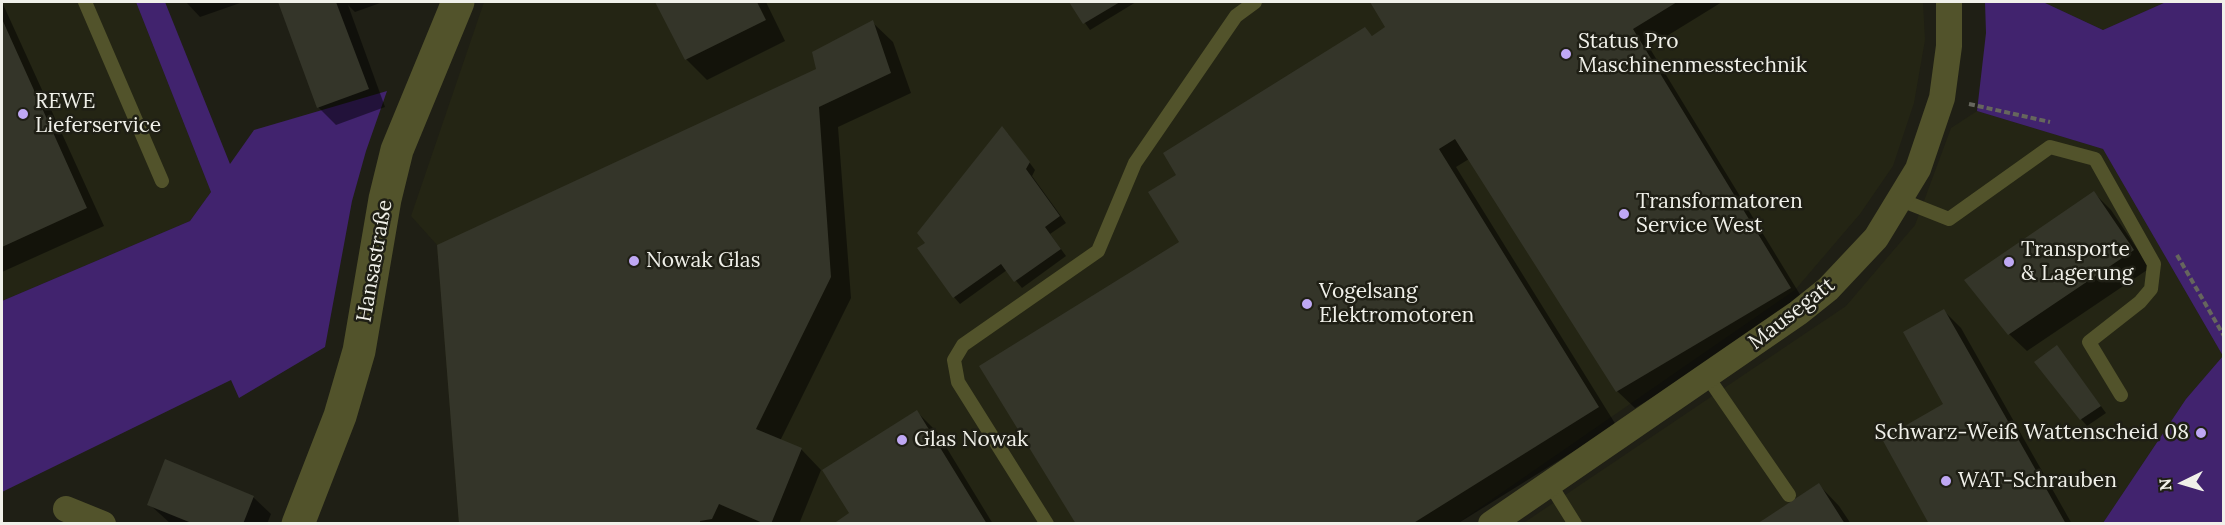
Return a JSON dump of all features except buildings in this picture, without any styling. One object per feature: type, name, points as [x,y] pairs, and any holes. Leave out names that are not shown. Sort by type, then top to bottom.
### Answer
[{"type":"street","name":"Hansastraße","points":[[298,524],[340,416],[359,351],[385,199],[397,150],[458,2]]},
{"type":"street","name":"Mausegatt","points":[[1491,524],[1707,376],[1828,289],[1876,238],[1918,169],[1942,98],[1949,46],[1949,2]]},
{"type":"street","points":[[66,509],[103,524]]},
{"type":"lane","points":[[85,2],[162,181]]},
{"type":"lane","points":[[1047,524],[958,382],[954,360],[963,345],[1098,251],[1135,163],[1236,16],[1255,2]]},
{"type":"lane","points":[[1901,200],[1949,219],[2050,147],[2095,159],[2154,264],[2151,289],[2140,302],[2089,342],[2121,395]]},
{"type":"lane","points":[[1707,376],[1789,495]]},
{"type":"lane","points":[[1550,484],[1575,524]]},
{"type":"shaded area","points":[[2,2],[136,2],[211,192],[190,221],[2,301]]},
{"type":"shaded area","points":[[136,2],[165,2],[230,164],[254,130],[387,91],[366,151],[352,201],[325,347],[239,398],[231,380],[2,492],[2,301],[190,221],[211,192]]},
{"type":"shaded area","points":[[484,2],[1923,2],[1925,40],[1914,103],[1893,166],[1860,214],[1795,290],[1458,523],[459,523],[437,245],[411,216]]},
{"type":"shaded area","points":[[1985,2],[2043,2],[2103,30],[2166,2],[2223,2],[2223,356],[2103,149],[1977,111],[1986,33]]},
{"type":"shaded area","points":[[2043,2],[2166,2],[2103,30]]},
{"type":"shaded area","points":[[1977,111],[2103,149],[2223,356],[2186,399],[2103,523],[1522,524],[1846,306],[1915,225],[1951,128]]},
{"type":"shaded area","name":"Schwarz-Weiß Wattenscheid 08","points":[[2223,356],[2223,523],[2103,523],[2186,399]]},
{"type":"place","name":"Status Pro Maschinenmesstechnik","points":[[1566,54]]},
{"type":"place","name":"REWE Lieferservice","points":[[23,114]]},
{"type":"place","name":"Transformatoren Service West","points":[[1624,214]]},
{"type":"place","name":"Nowak Glas","points":[[634,261]]},
{"type":"place","name":"Transporte & Lagerung","points":[[2009,262]]},
{"type":"place","name":"Vogelsang Elektromotoren","points":[[1307,304]]},
{"type":"place","name":"Schwarz-Weiß Wattenscheid 08","points":[[2201,433]]},
{"type":"place","name":"Glas Nowak","points":[[902,440]]},
{"type":"place","name":"WAT-Schrauben","points":[[1946,481]]}]
